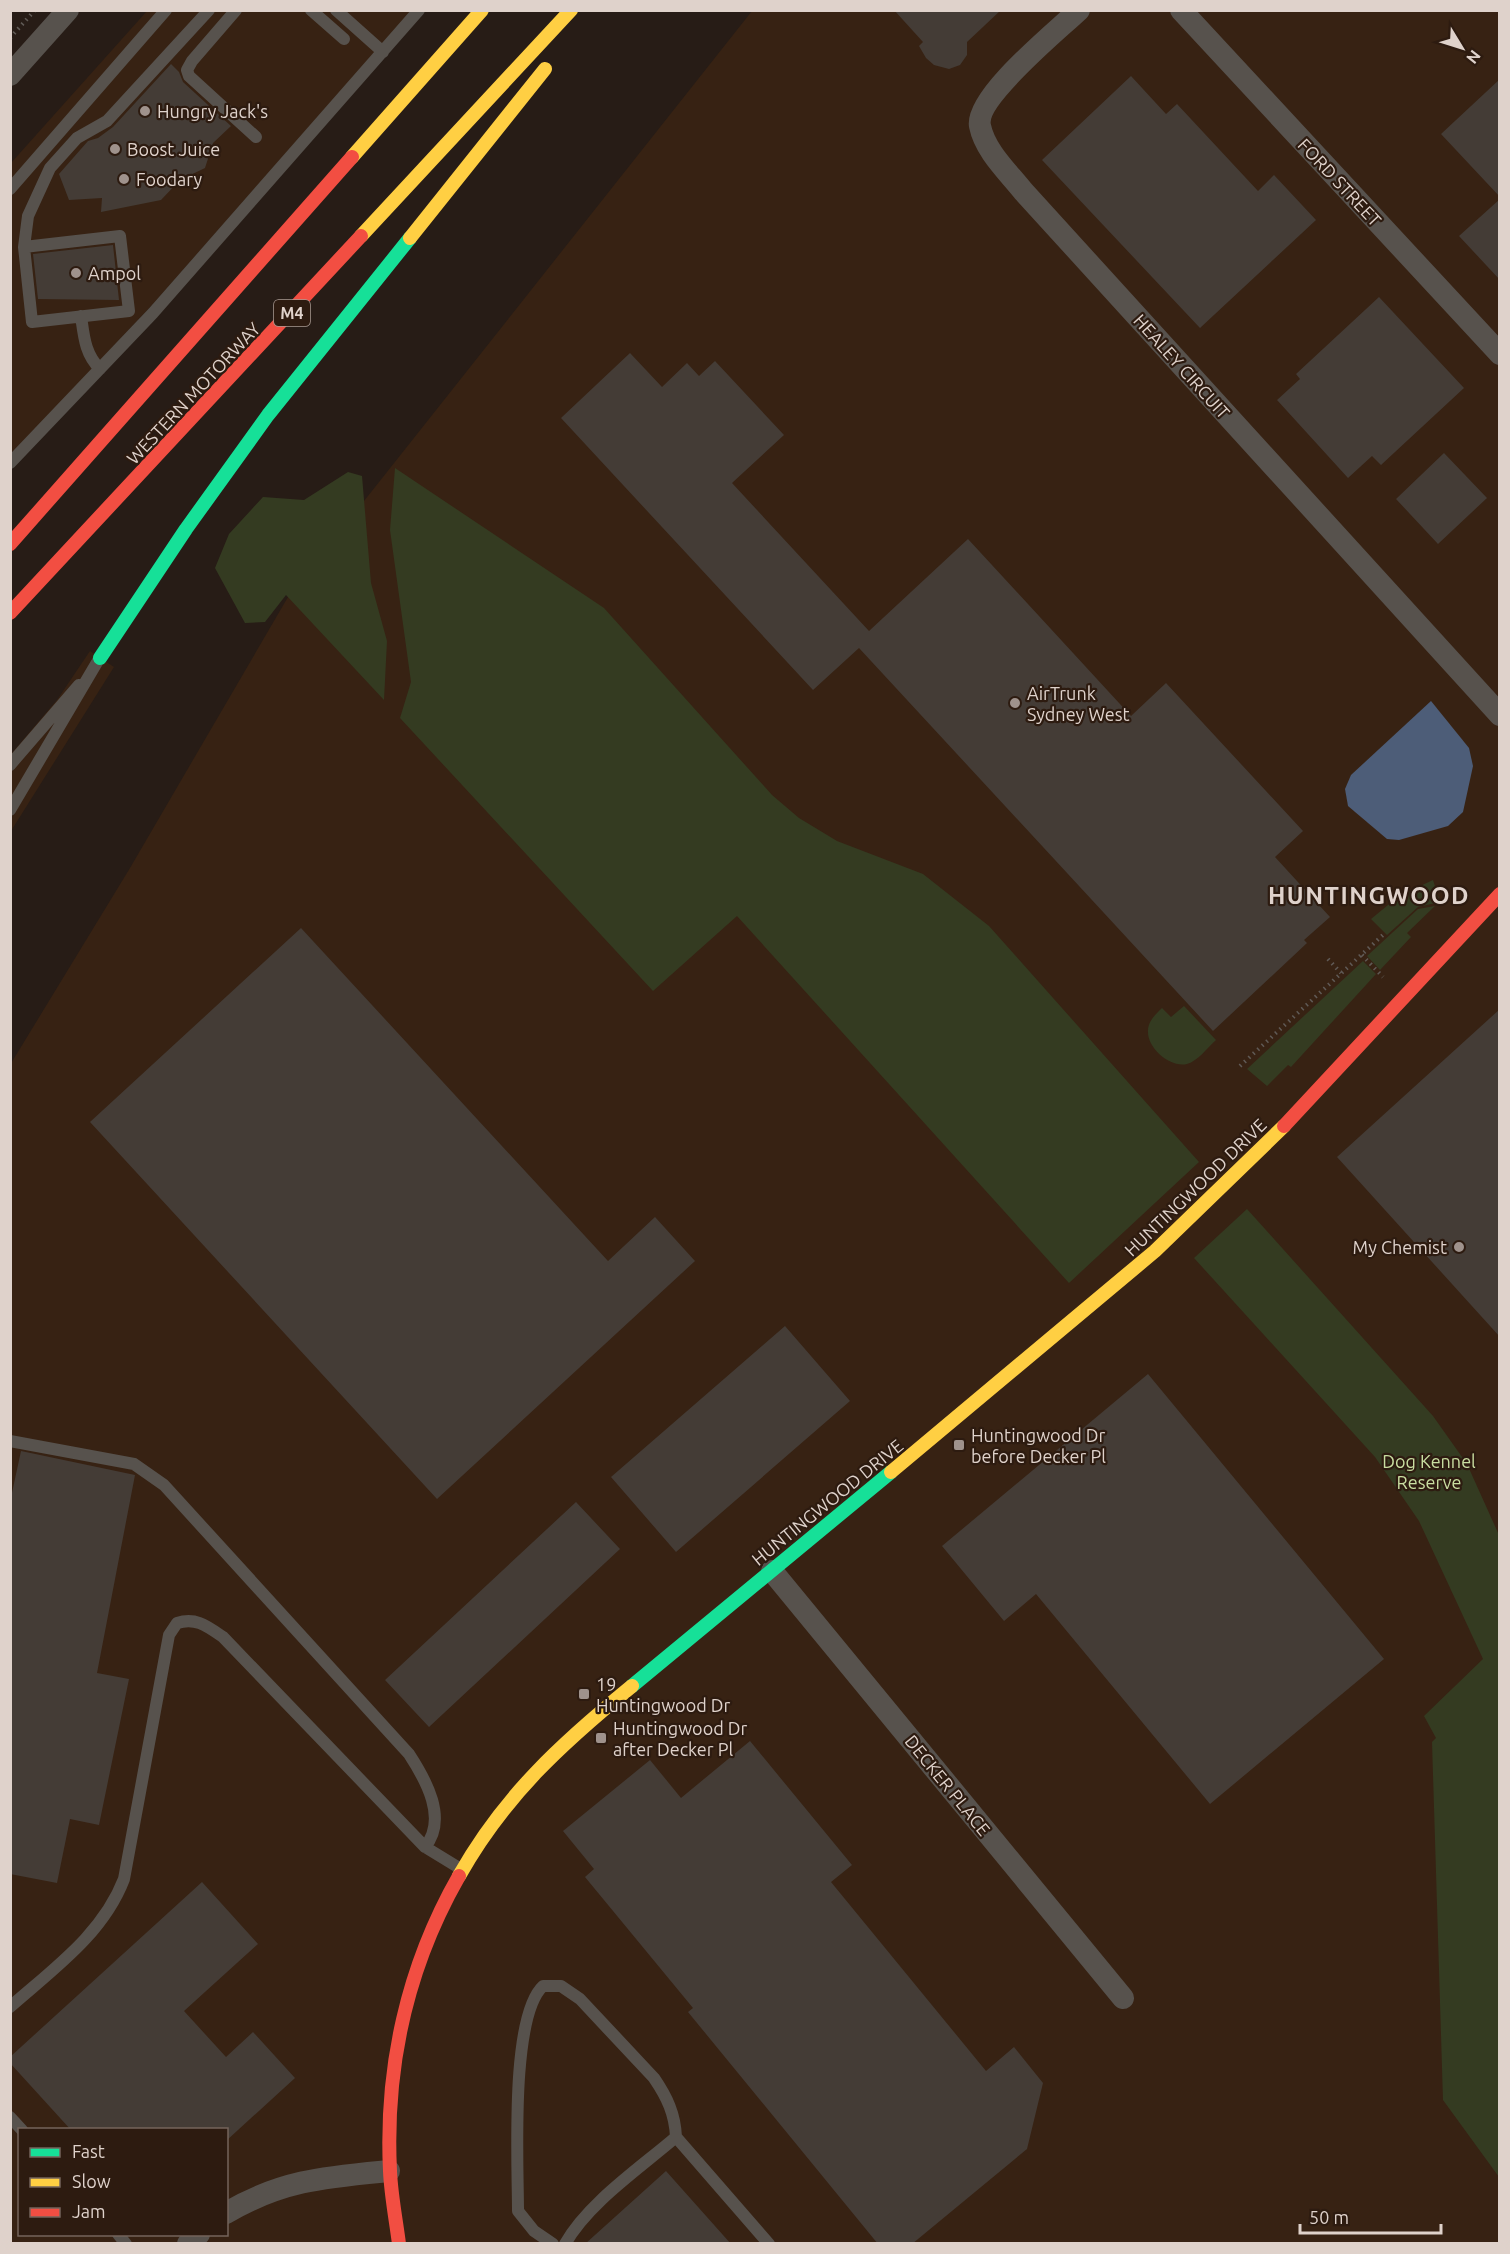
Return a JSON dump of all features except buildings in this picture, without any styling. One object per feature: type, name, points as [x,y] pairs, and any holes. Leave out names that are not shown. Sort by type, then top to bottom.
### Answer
[{"type":"main road","name":"WESTERN MOTORWAY","points":[[10,544],[482,10]]},
{"type":"main road","name":"WESTERN MOTORWAY","points":[[10,613],[571,10]]},
{"type":"main road","points":[[100,658],[186,529],[268,415],[552,60]]},
{"type":"main road","name":"HUNTINGWOOD DRIVE","points":[[399,2244],[388,2170],[389,2106],[403,2011],[428,1937],[461,1869],[489,1825],[538,1766],[566,1740],[1111,1291],[1208,1203],[1500,894]]},
{"type":"street","points":[[10,75],[68,10]]},
{"type":"street","name":"HEALEY CIRCUIT","points":[[1079,10],[1001,84],[983,107],[979,124],[986,142],[1023,191],[1500,715]]},
{"type":"street","name":"FORD STREET","points":[[1181,10],[1500,354]]},
{"type":"street","name":"DECKER PLACE","points":[[772,1571],[1123,1998]]},
{"type":"street","points":[[228,2212],[274,2188],[318,2178],[388,2170]]},
{"type":"lane","points":[[10,189],[166,10]]},
{"type":"lane","points":[[24,247],[120,236],[129,310],[32,322],[24,247],[28,216],[50,168],[78,138],[107,122],[208,10]]},
{"type":"lane","points":[[236,10],[192,61],[187,70],[189,76],[256,137]]},
{"type":"lane","points":[[311,10],[344,39]]},
{"type":"lane","points":[[10,463],[180,282],[419,10]]},
{"type":"lane","points":[[337,11],[383,52]]},
{"type":"lane","points":[[81,316],[84,343],[90,359],[100,369]]},
{"type":"lane","points":[[10,765],[100,658]]},
{"type":"lane","points":[[10,810],[100,658]]},
{"type":"lane","points":[[10,1441],[134,1464],[164,1485],[409,1754],[424,1777],[436,1815],[435,1827],[424,1847]]},
{"type":"lane","points":[[10,2007],[91,1933],[116,1901],[124,1879],[169,1635],[177,1623],[189,1619],[205,1624],[223,1637],[424,1847],[461,1869]]},
{"type":"lane","points":[[553,2244],[534,2231],[518,2211],[520,2079],[526,2021],[536,1993],[543,1986],[561,1986],[580,1999],[654,2078],[675,2119],[676,2137],[769,2244]]},
{"type":"lane","points":[[565,2244],[573,2229],[594,2208],[676,2137]]},
{"type":"path","points":[[10,38],[35,10]]},
{"type":"path","points":[[1240,1066],[1383,934]]},
{"type":"path","points":[[1362,955],[1383,977]]},
{"type":"path","points":[[1328,960],[1341,973]]},
{"type":"shaded area","points":[[147,11],[411,11],[153,304],[11,455],[11,163]]},
{"type":"shaded area","points":[[752,11],[1499,11],[1499,2243],[11,2243],[10,1065],[130,868],[288,597]]},
{"type":"shaded area","points":[[90,651],[114,667],[11,831],[11,754],[57,700]]},
{"type":"green space","points":[[395,468],[604,608],[772,795],[799,818],[837,841],[923,874],[989,926],[1199,1162],[1069,1283],[737,916],[653,991],[400,718],[411,682],[390,530]]},
{"type":"green space","points":[[348,472],[362,476],[371,583],[387,641],[384,700],[286,595],[265,622],[245,623],[215,568],[229,534],[263,497],[304,500]]},
{"type":"green space","points":[[1433,880],[1440,902],[1418,907],[1387,935],[1371,919],[1399,896]]},
{"type":"green space","points":[[1435,906],[1407,933],[1411,937],[1380,970],[1367,956],[1418,909]]},
{"type":"green space","points":[[1363,961],[1376,974],[1291,1067],[1288,1065],[1267,1086],[1247,1069]]},
{"type":"green space","points":[[1184,1006],[1216,1040],[1195,1060],[1187,1064],[1180,1064],[1167,1060],[1155,1050],[1151,1044],[1148,1027],[1162,1008],[1171,1017]]},
{"type":"green space","name":"Dog Kennel Reserve","points":[[1247,1209],[1433,1416],[1467,1464],[1499,1535],[1499,2177],[1443,2100],[1432,1742],[1436,1738],[1424,1716],[1483,1659],[1419,1521],[1375,1457],[1194,1258]]},
{"type":"water","points":[[1431,701],[1469,748],[1473,766],[1463,812],[1448,826],[1399,840],[1387,839],[1348,806],[1345,789],[1351,775]]},
{"type":"traffic: fast","points":[[100,658],[186,529],[268,415],[410,238]]},
{"type":"traffic: fast","points":[[632,1686],[891,1472]]},
{"type":"traffic: slow","points":[[352,157],[482,10]]},
{"type":"traffic: slow","points":[[361,236],[571,10]]},
{"type":"traffic: slow","points":[[410,238],[545,69]]},
{"type":"traffic: slow","points":[[891,1472],[1155,1251],[1284,1126]]},
{"type":"traffic: slow","points":[[459,1876],[476,1847],[515,1796],[581,1729],[632,1686]]},
{"type":"traffic: jam","points":[[10,544],[352,157]]},
{"type":"traffic: jam","points":[[10,613],[361,236]]},
{"type":"traffic: jam","points":[[1284,1126],[1500,894]]},
{"type":"traffic: jam","points":[[399,2244],[392,2198],[389,2132],[396,2056],[413,1982],[441,1911],[459,1876]]},
{"type":"place","name":"Hungry Jack's","points":[[145,111]]},
{"type":"place","name":"Boost Juice","points":[[115,149]]},
{"type":"place","name":"Foodary","points":[[124,179]]},
{"type":"place","name":"Ampol","points":[[76,273]]},
{"type":"place","name":"AirTrunk Sydney West","points":[[1015,703]]},
{"type":"place","name":"My Chemist","points":[[1459,1247]]},
{"type":"place","name":"Huntingwood Dr before Decker Pl","points":[[959,1445]]},
{"type":"place","name":"19 Huntingwood Dr","points":[[584,1694]]},
{"type":"place","name":"Huntingwood Dr after Decker Pl","points":[[601,1738]]},
{"type":"district","name":"HUNTINGWOOD","points":[[1369,895]]}]
